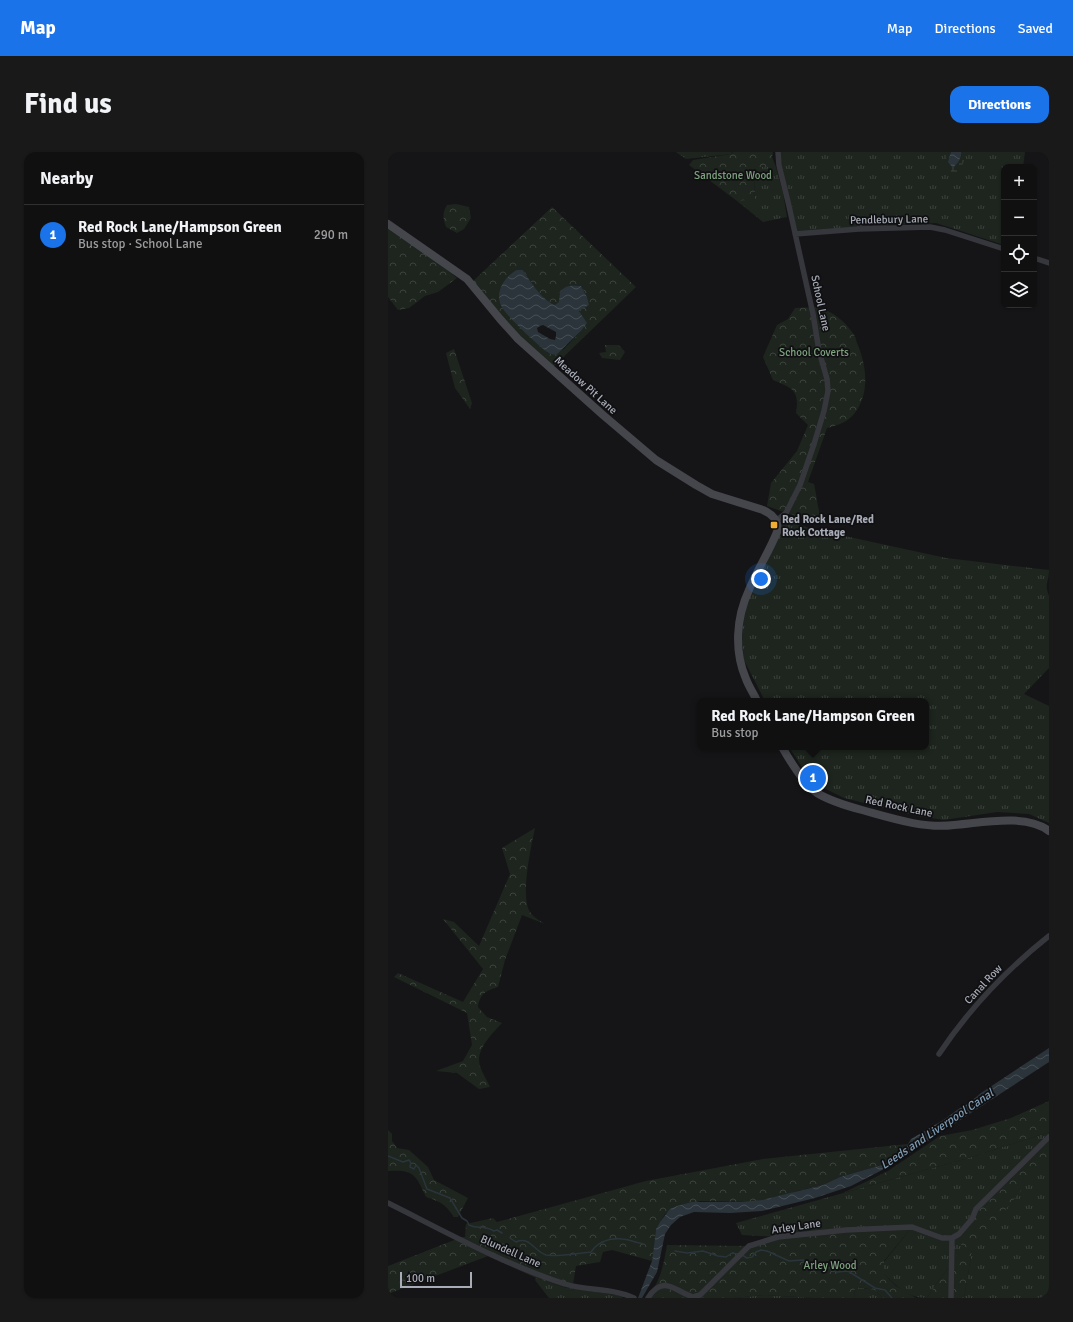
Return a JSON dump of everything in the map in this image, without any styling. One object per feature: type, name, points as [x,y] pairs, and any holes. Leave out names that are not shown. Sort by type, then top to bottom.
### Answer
[{"type":"main road","name":"Meadow Pit Lane","points":[[388,224],[467,279],[503,323],[518,338],[603,416],[656,460],[676,474],[707,491],[770,513],[776,520]]},
{"type":"main road","points":[[756,698],[746,680],[740,662],[738,644],[739,627],[741,610],[748,590],[775,537],[778,528],[776,520]]},
{"type":"main road","name":"Red Rock Lane","points":[[784,750],[802,777],[816,792],[833,801],[872,813],[933,826],[994,820],[1028,822],[1040,825],[1049,831]]},
{"type":"street","name":"School Lane","points":[[776,520],[786,513],[800,485],[824,411],[828,391],[827,379],[819,352],[813,314],[779,165],[778,152]]},
{"type":"street","name":"Pendlebury Lane","points":[[795,234],[859,228],[930,227],[945,230],[1001,248]]},
{"type":"street","points":[[1037,259],[1049,263]]},
{"type":"street","name":"Canal Row","points":[[939,1054],[978,1002],[1019,961],[1049,936]]},
{"type":"street","points":[[951,1298],[952,1238],[959,1234],[972,1219],[976,1209],[1049,1137]]},
{"type":"street","name":"Blundell Lane","points":[[388,1202],[489,1253],[567,1285],[596,1289],[634,1298]]},
{"type":"street","name":"Arley Lane","points":[[648,1298],[655,1288],[664,1285],[672,1286],[693,1297],[700,1295],[749,1246],[778,1237],[846,1230],[912,1227],[942,1238],[952,1238]]},
{"type":"green space","points":[[676,152],[732,152],[731,154],[686,159]]},
{"type":"green space","name":"Sandstone Wood","points":[[733,152],[773,152],[772,157],[776,167],[754,167],[755,199],[737,201],[689,165],[693,160],[731,154]]},
{"type":"green space","points":[[780,152],[1025,152],[1023,164],[1001,164],[1001,244],[936,223],[797,232]]},
{"type":"green space","points":[[947,152],[964,152],[966,158],[956,176],[951,172],[950,164],[946,163]]},
{"type":"green space","points":[[754,166],[776,167],[783,193],[787,217],[763,222],[737,201],[755,198]]},
{"type":"green space","points":[[456,204],[469,207],[471,218],[464,229],[457,233],[446,227],[444,221],[444,211],[447,205]]},
{"type":"green space","points":[[552,207],[636,287],[551,369],[471,283]],"holes":[[[523,270],[541,295],[550,303],[555,305],[560,302],[560,292],[568,286],[581,286],[587,297],[579,311],[586,323],[581,331],[564,349],[548,353],[516,323]]]},
{"type":"green space","points":[[388,228],[443,266],[457,278],[438,292],[425,296],[409,308],[398,310],[388,297]]},
{"type":"green space","name":"School Coverts","points":[[819,307],[833,314],[849,327],[854,335],[865,370],[865,389],[859,406],[851,417],[838,425],[827,428],[808,482],[814,484],[822,520],[792,515],[767,506],[771,483],[797,451],[808,425],[796,413],[797,399],[793,391],[785,385],[773,380],[763,357],[777,325],[788,319],[795,308]]},
{"type":"green space","points":[[605,345],[619,345],[625,352],[620,360],[602,358],[599,353],[606,352]]},
{"type":"green space","points":[[454,349],[472,403],[470,409],[455,388],[446,353]]},
{"type":"green space","points":[[784,521],[817,530],[946,558],[1049,570],[1047,586],[1049,596],[1049,668],[1024,694],[1049,706],[1049,823],[1029,814],[997,812],[944,820],[917,816],[844,798],[818,785],[804,770],[791,750],[929,750],[929,698],[763,698],[744,660],[742,641],[746,607]]},
{"type":"green space","points":[[535,828],[527,872],[527,905],[530,912],[545,924],[522,915],[505,960],[498,987],[486,992],[480,999],[478,1007],[487,1017],[502,1023],[482,1048],[479,1060],[480,1066],[490,1087],[479,1089],[457,1073],[436,1071],[463,1061],[472,1045],[467,1013],[394,977],[398,973],[463,1002],[483,969],[443,919],[454,922],[479,946],[510,874],[502,848]]},
{"type":"green space","points":[[1049,1101],[1049,1132],[972,1157],[843,1193],[888,1171],[940,1136],[972,1130],[1011,1118]]},
{"type":"green space","points":[[388,1130],[392,1134],[392,1141],[397,1148],[409,1150],[428,1167],[434,1180],[468,1198],[458,1217],[454,1217],[442,1204],[426,1197],[420,1183],[413,1175],[404,1171],[388,1171]]},
{"type":"green space","points":[[1049,1132],[1049,1298],[964,1298],[972,1251],[951,1266],[940,1278],[927,1298],[920,1298],[908,1294],[884,1274],[884,1262],[912,1227],[778,1237],[742,1235],[736,1223],[972,1157]]},
{"type":"green space","points":[[1049,1137],[1049,1156],[972,1251],[964,1298],[927,1298],[940,1278],[951,1266],[960,1249],[967,1225],[976,1209]]},
{"type":"green space","points":[[908,1144],[904,1151],[885,1164],[840,1177],[823,1185],[753,1202],[700,1201],[665,1214],[656,1229],[652,1261],[612,1250],[603,1252],[600,1262],[576,1266],[573,1284],[563,1287],[536,1278],[488,1256],[388,1294],[388,1266],[465,1237],[466,1224],[493,1218],[497,1222],[646,1181],[763,1159]]},
{"type":"green space","name":"Arley Wood","points":[[912,1227],[884,1261],[884,1274],[896,1286],[916,1298],[883,1298],[875,1290],[857,1287],[854,1290],[855,1298],[814,1298],[765,1295],[734,1298],[648,1298],[661,1273],[667,1245],[749,1246],[778,1237]]},
{"type":"green space","points":[[536,1278],[563,1287],[623,1296],[622,1298],[549,1298],[535,1280]]},
{"type":"green space","points":[[856,1287],[875,1290],[883,1298],[855,1298],[854,1290]]},
{"type":"green space","points":[[765,1295],[814,1298],[734,1298]]},
{"type":"water","points":[[951,152],[961,152],[958,163],[953,168],[948,162]]},
{"type":"water","points":[[517,270],[523,270],[541,295],[550,303],[555,305],[559,302],[560,292],[569,286],[581,286],[587,297],[589,305],[579,311],[587,323],[581,331],[556,355],[550,354],[536,343],[502,308],[499,298],[500,288],[505,280]],"holes":[[[543,325],[556,332],[555,340],[550,339],[538,332],[537,328]]]},
{"type":"water","name":"Leeds and Liverpool Canal","points":[[1049,1048],[1049,1062],[888,1167],[851,1186],[815,1198],[762,1211],[730,1213],[694,1212],[680,1217],[671,1225],[665,1234],[657,1272],[642,1298],[638,1298],[652,1261],[656,1229],[670,1209],[692,1202],[742,1202],[762,1200],[823,1185],[840,1177],[885,1164],[904,1151],[911,1139],[945,1119]]},
{"type":"waterway","points":[[388,1156],[403,1162],[409,1160],[411,1163],[410,1167],[414,1169],[416,1165],[419,1168],[427,1189],[450,1198],[462,1218],[467,1221],[469,1225],[494,1231],[497,1230],[502,1233]]},
{"type":"waterway","points":[[510,1238],[516,1242],[528,1242],[546,1255],[591,1252],[600,1243],[613,1239],[624,1239],[644,1244]]},
{"type":"waterway","points":[[742,1255],[747,1258],[752,1257],[756,1252],[761,1250],[767,1251],[789,1261],[803,1260],[811,1264],[824,1265],[837,1272],[848,1271],[875,1288],[885,1290],[892,1298]]},
{"type":"waterway","points":[[675,1251],[687,1253],[703,1251],[726,1257],[732,1253],[738,1254]]},
{"type":"place","name":"Red Rock Lane/Red Rock Cottage","points":[[774,525]]},
{"type":"place","name":"Red Rock Lane/Hampson Green","points":[[813,778]]}]
